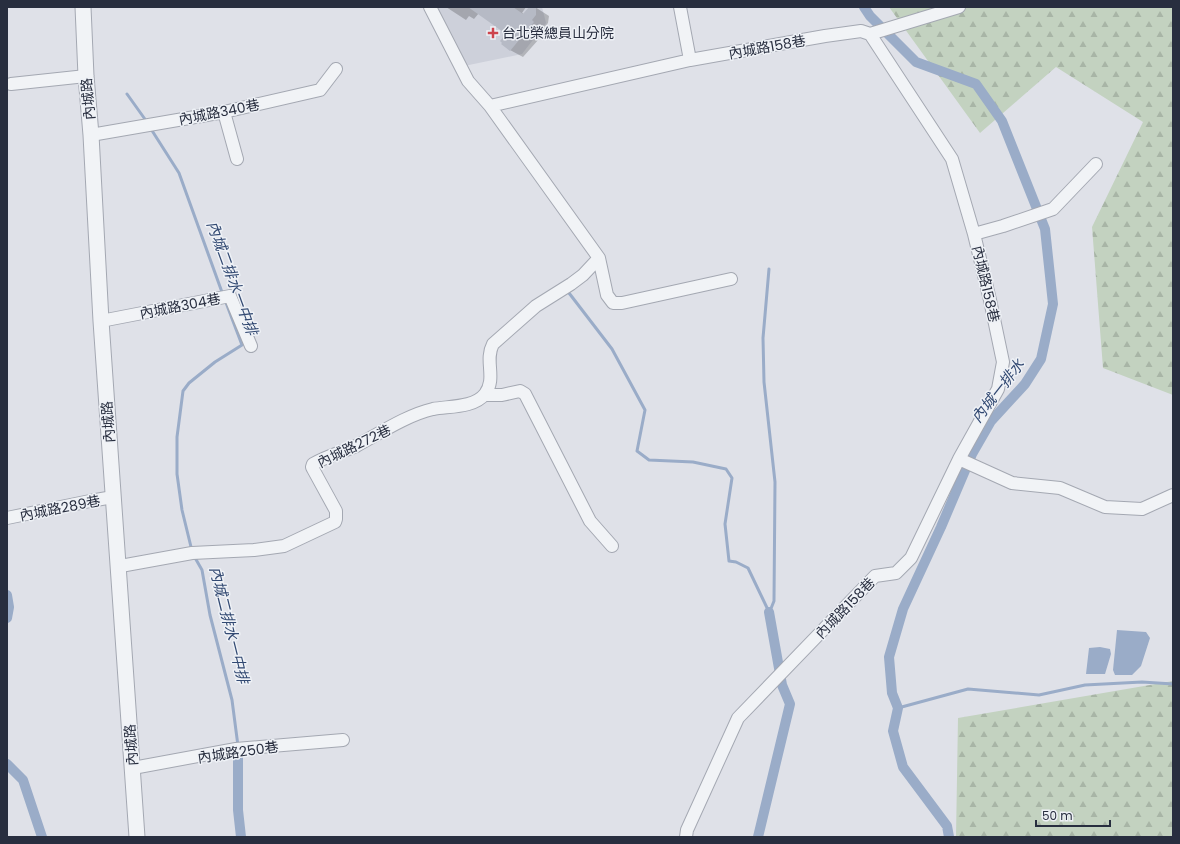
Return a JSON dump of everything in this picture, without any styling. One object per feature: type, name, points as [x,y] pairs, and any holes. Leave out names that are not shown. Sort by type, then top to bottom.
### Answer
[{"type":"street","name":"內城路","points":[[83,7],[101,321],[137,837]]},
{"type":"street","points":[[430,7],[468,82],[490,106],[599,258],[607,295],[613,303],[622,303],[731,279]]},
{"type":"street","points":[[680,7],[690,60]]},
{"type":"street","points":[[873,33],[959,7]]},
{"type":"street","name":"內城路158巷","points":[[490,106],[690,60],[825,36],[861,32],[873,33],[952,159],[974,234],[1003,362],[998,389],[910,558],[896,573],[875,576],[738,718],[687,830],[686,837]]},
{"type":"street","name":"內城路340巷","points":[[91,135],[224,112],[320,90],[336,69]]},
{"type":"street","points":[[11,84],[86,76]]},
{"type":"street","points":[[224,112],[236,159]]},
{"type":"street","points":[[974,234],[1053,209],[1096,164]]},
{"type":"street","points":[[599,258],[572,284],[536,306],[493,344],[489,353],[491,376],[485,395],[502,395],[520,391],[525,394],[590,521],[612,546]]},
{"type":"street","name":"內城路304巷","points":[[101,321],[230,296],[251,346]]},
{"type":"street","name":"內城路272巷","points":[[119,567],[192,553],[254,550],[284,546],[335,522],[336,511],[312,467],[319,460],[354,446],[419,413],[474,402],[485,395]]},
{"type":"street","points":[[961,460],[1012,483],[1060,488],[1105,507],[1142,509],[1173,495]]},
{"type":"street","name":"內城路289巷","points":[[7,518],[113,497]]},
{"type":"street","name":"內城路250巷","points":[[133,768],[236,749],[343,740]]},
{"type":"shaded area","name":"台北榮總員山分院","points":[[435,7],[542,7],[546,23],[522,54],[464,66]]},
{"type":"green space","points":[[889,7],[1173,7],[1173,395],[1103,368],[1092,227],[1143,122],[1056,67],[980,133]]},
{"type":"green space","points":[[1173,681],[1173,837],[956,837],[958,718]]},
{"type":"water","points":[[1117,630],[1146,632],[1150,638],[1141,666],[1132,675],[1115,675],[1113,670]]},
{"type":"water","points":[[1100,647],[1110,649],[1111,654],[1105,674],[1086,674],[1089,648]]},
{"type":"building","points":[[468,7],[513,7],[523,14],[529,7],[536,7],[536,15],[532,20],[534,22],[510,51],[501,44],[502,43],[500,41],[506,34]]},
{"type":"waterway","name":"內城一排水","points":[[864,7],[870,16],[916,62],[976,84],[1002,121],[1045,229],[1053,304],[1041,359],[1025,384],[991,421],[972,454],[941,527],[903,609],[889,657],[892,693],[898,708],[893,731],[903,767],[947,826],[949,837]]},
{"type":"waterway","name":"內城二排水一中排","points":[[127,94],[147,122]]},
{"type":"waterway","name":"內城二排水一中排","points":[[151,129],[179,173],[223,295]]},
{"type":"waterway","points":[[769,269],[763,338],[764,382],[775,482],[774,601],[770,611]]},
{"type":"waterway","points":[[569,293],[612,349],[645,410],[637,451],[649,460],[693,462],[726,469],[732,478],[725,524],[729,561],[736,562],[748,568],[769,612]]},
{"type":"waterway","name":"內城二排水一中排","points":[[192,551],[182,510],[177,474],[177,437],[183,391],[189,383],[215,362],[242,345],[225,300]]},
{"type":"waterway","name":"內城二排水一中排","points":[[194,556],[202,570],[210,615],[232,700],[238,746]]},
{"type":"waterway","points":[[7,595],[9,607],[7,618]]},
{"type":"waterway","points":[[758,837],[790,704],[782,685],[769,612]]},
{"type":"waterway","points":[[898,708],[968,689],[1039,695],[1085,685],[1142,682],[1173,684]]},
{"type":"waterway","name":"內城二排水一中排","points":[[238,748],[238,810],[241,837]]},
{"type":"waterway","points":[[7,764],[23,780],[42,837]]},
{"type":"place","name":"台北榮總員山分院","points":[[493,33]]}]
